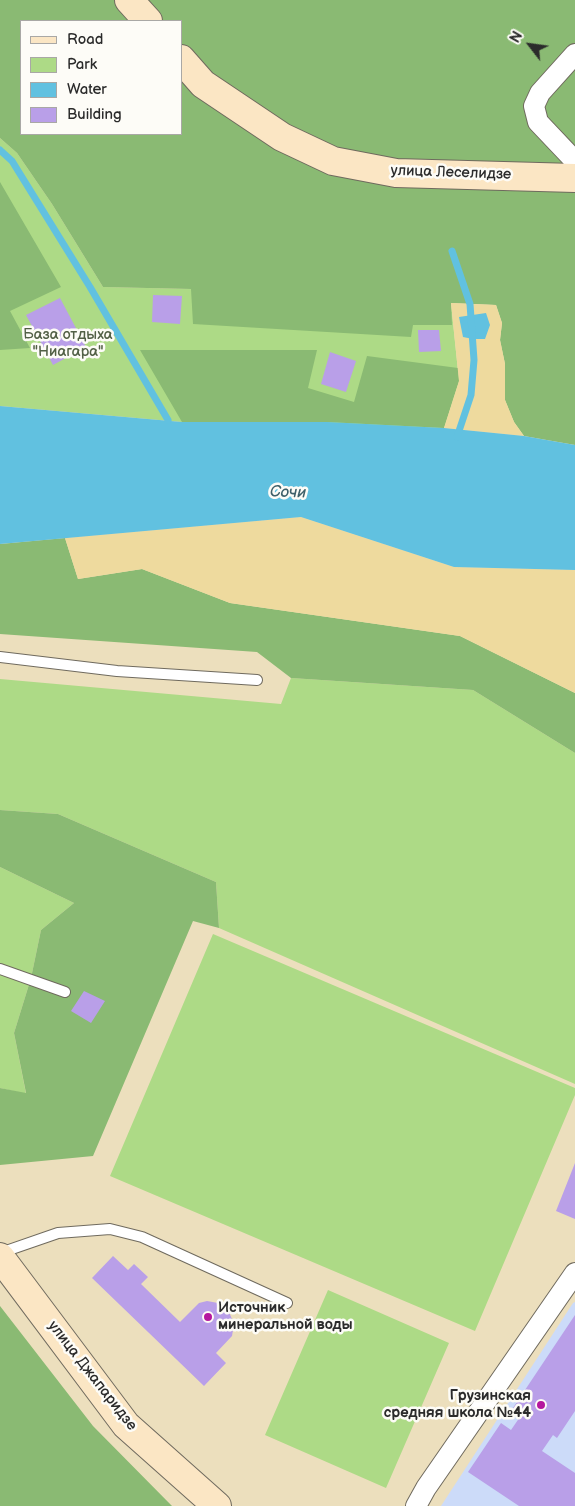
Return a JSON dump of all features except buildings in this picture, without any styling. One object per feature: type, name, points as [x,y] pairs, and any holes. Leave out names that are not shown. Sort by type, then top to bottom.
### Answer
[{"type":"street","points":[[129,0],[147,20]]},
{"type":"street","points":[[575,54],[540,92],[534,106],[538,122],[575,161]]},
{"type":"street","name":"улица Леселидзе","points":[[182,60],[203,84],[258,121],[282,137],[333,161],[396,173],[575,178]]},
{"type":"street","name":"улица Джапаридзе","points":[[0,1255],[126,1425],[217,1506]]},
{"type":"street","points":[[416,1506],[426,1488],[575,1273]]},
{"type":"lane","points":[[0,658],[117,671],[257,680]]},
{"type":"lane","points":[[0,969],[65,992]]},
{"type":"lane","points":[[0,1255],[58,1233],[110,1229],[142,1237],[287,1303]]},
{"type":"shaded area","name":"Грузинская средняя школа №44","points":[[575,1302],[575,1506],[441,1506],[573,1303]]},
{"type":"green space","points":[[0,0],[575,0],[575,445],[524,436],[514,422],[505,400],[505,364],[500,340],[502,323],[496,305],[451,303],[452,325],[413,325],[411,337],[193,324],[191,289],[103,287],[52,204],[17,153],[0,138]]},
{"type":"green space","name":"База отдыха \"Ниагара\"","points":[[0,138],[17,153],[52,204],[103,287],[191,289],[451,303],[459,381],[444,428],[182,422],[0,406]]},
{"type":"green space","points":[[0,182],[61,287],[10,311],[30,348],[0,350]]},
{"type":"green space","points":[[140,350],[317,350],[308,388],[354,402],[367,356],[458,368],[459,381],[444,428],[327,422],[182,422]]},
{"type":"green space","points":[[65,538],[78,579],[142,569],[230,603],[460,636],[575,693],[575,753],[473,690],[291,678],[257,652],[0,634],[0,544]]},
{"type":"green space","points":[[291,678],[473,690],[575,753],[575,1084],[219,928],[216,882],[58,814],[0,810],[0,679],[281,704]]},
{"type":"green space","points":[[0,810],[58,814],[216,882],[219,928],[193,921],[93,1156],[0,1165],[0,1088],[26,1093],[14,1033],[31,978],[41,930],[74,903],[0,867]]},
{"type":"green space","points":[[0,867],[74,903],[41,930],[31,978],[14,1033],[26,1094],[0,1088]]},
{"type":"green space","points":[[213,934],[575,1088],[575,1095],[475,1331],[110,1176]]},
{"type":"green space","points":[[328,1290],[449,1343],[386,1488],[265,1435]]},
{"type":"green space","points":[[0,1306],[93,1426],[172,1506],[0,1506]]},
{"type":"sand","points":[[451,303],[496,305],[502,323],[500,340],[505,364],[505,400],[514,422],[524,436],[444,428],[459,381]]},
{"type":"sand","points":[[301,517],[454,567],[575,570],[575,693],[460,636],[230,603],[142,569],[78,579],[65,538]]},
{"type":"water","points":[[486,313],[490,325],[485,339],[463,337],[459,317]]},
{"type":"water","name":"Сочи","points":[[0,406],[182,422],[327,422],[444,428],[524,436],[575,445],[575,570],[454,567],[301,517],[0,544]]},
{"type":"waterway","points":[[0,150],[12,161],[90,287],[168,420]]},
{"type":"waterway","points":[[452,251],[470,304],[474,360],[471,395],[457,437]]},
{"type":"place","name":"Источник минеральной воды","points":[[208,1317]]},
{"type":"place","name":"Грузинская средняя школа №44","points":[[541,1405]]}]
